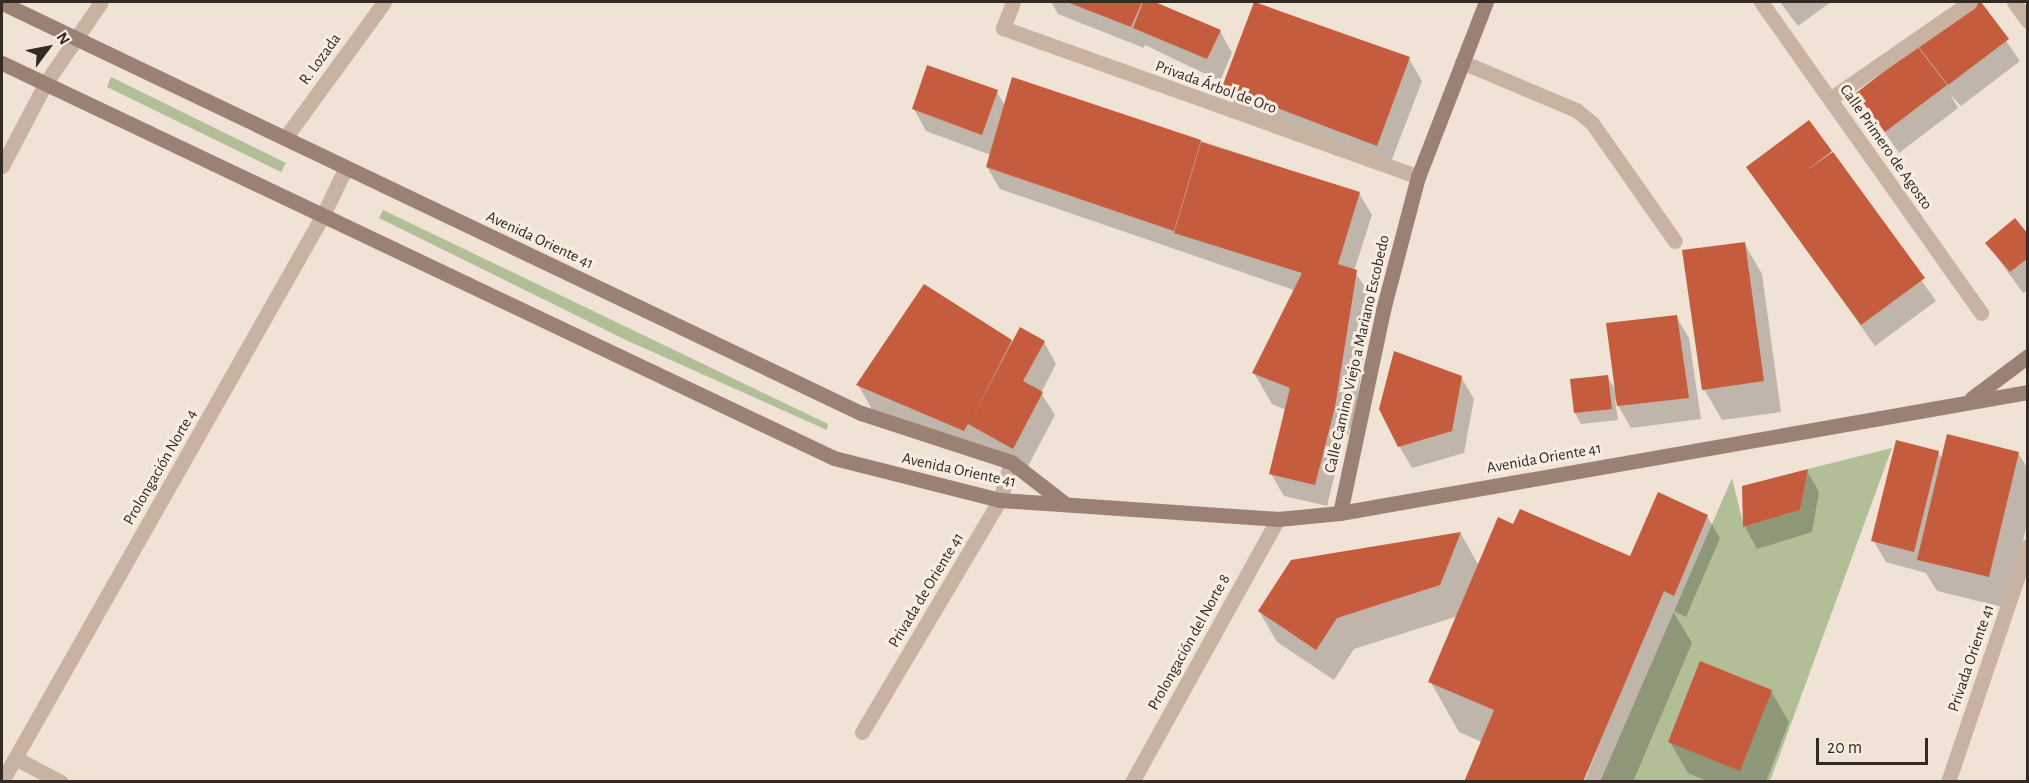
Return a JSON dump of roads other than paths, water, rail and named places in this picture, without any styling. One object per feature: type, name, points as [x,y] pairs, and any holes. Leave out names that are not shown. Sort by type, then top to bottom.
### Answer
[{"type":"street","points":[[2,166],[45,84],[74,38],[101,2]]},
{"type":"street","name":"R. Lozada","points":[[285,138],[384,2]]},
{"type":"street","name":"Privada Árbol de Oro","points":[[1013,2],[1003,28],[1418,177]]},
{"type":"street","name":"Calle Camino Viejo a Mariano Escobedo","points":[[1340,513],[1383,310],[1418,177],[1486,2]]},
{"type":"street","name":"Calle Primero de Agosto","points":[[1761,2],[1981,313]]},
{"type":"street","points":[[1830,99],[1970,2]]},
{"type":"street","points":[[2014,2],[2028,21]]},
{"type":"street","name":"Avenida Oriente 41","points":[[2,3],[861,413],[1011,462],[1064,503]]},
{"type":"street","points":[[1462,62],[1576,110],[1592,123],[1675,241]]},
{"type":"street","name":"Avenida Oriente 41","points":[[2,63],[834,458],[1000,500],[1278,519],[1340,513],[1970,400],[2028,392]]},
{"type":"street","name":"Prolongación Norte 4","points":[[2,781],[323,215],[346,167]]},
{"type":"street","points":[[1970,400],[2028,356]]},
{"type":"street","name":"Privada de Oriente 41","points":[[862,732],[1000,500],[1011,462]]},
{"type":"street","name":"Prolongación del Norte 8","points":[[1132,782],[1278,519]]},
{"type":"street","name":"Privada Oriente 41","points":[[1948,782],[2028,546]]},
{"type":"street","points":[[15,758],[61,782]]}]
